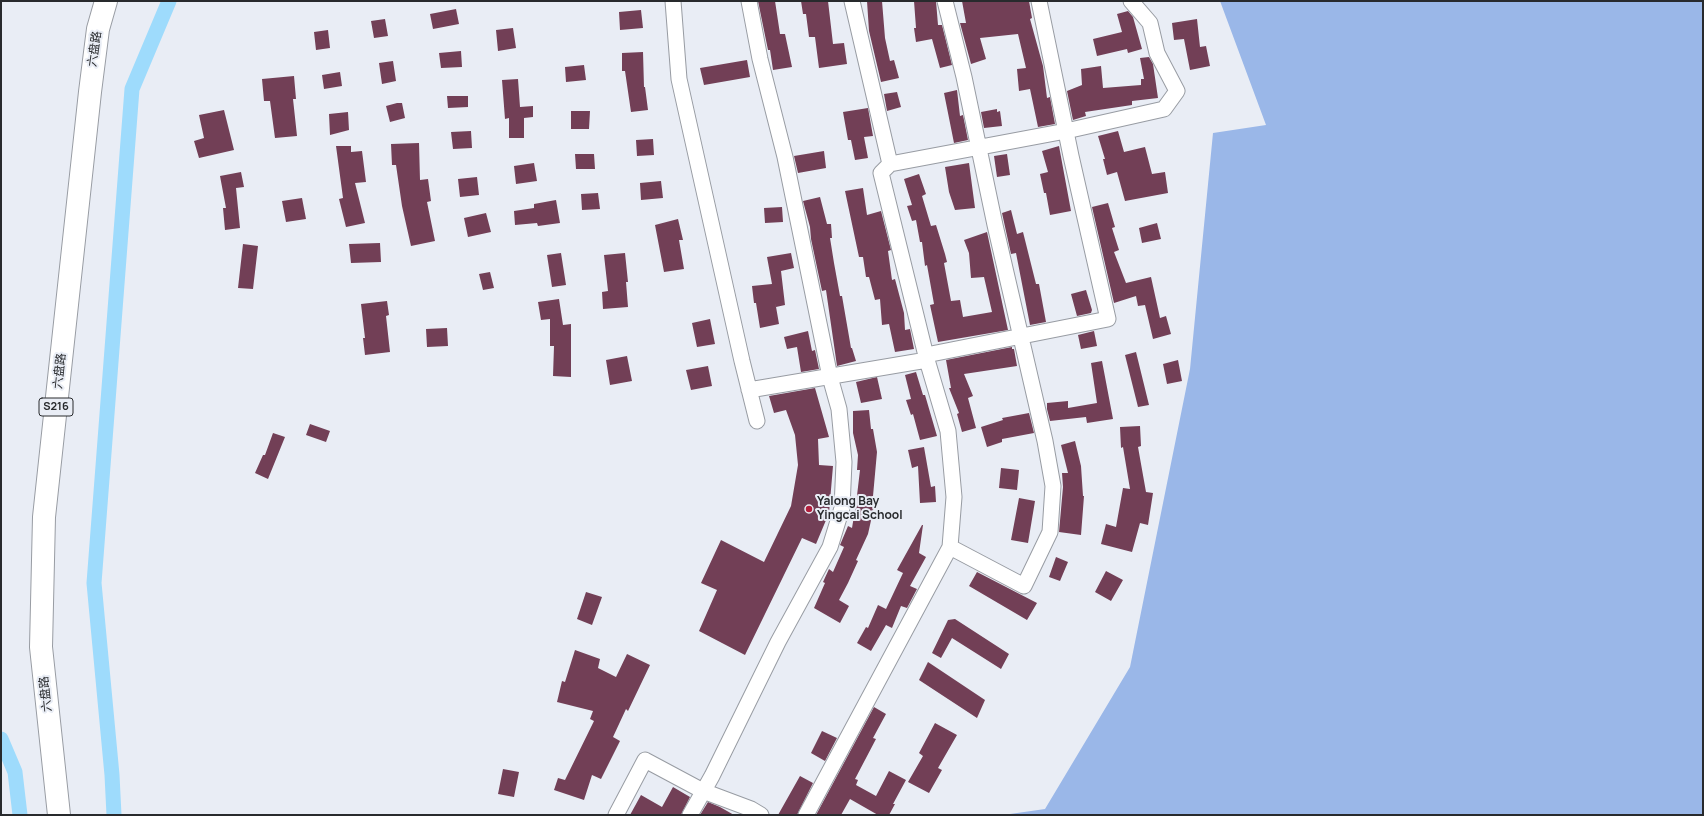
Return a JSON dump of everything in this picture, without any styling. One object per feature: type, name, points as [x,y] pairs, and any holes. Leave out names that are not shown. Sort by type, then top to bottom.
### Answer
[{"type":"main road","name":"六盘路","points":[[59,815],[41,648],[44,517],[90,92],[98,28],[106,1]]},
{"type":"street","points":[[673,1],[679,79],[757,421]]},
{"type":"street","points":[[690,815],[778,642],[830,548],[842,508],[844,462],[839,409],[830,376],[785,158],[760,59],[749,1]]},
{"type":"street","points":[[852,1],[890,164]]},
{"type":"street","points":[[945,1],[964,77],[1045,441],[1053,486],[1050,532],[1024,586],[950,547]]},
{"type":"street","points":[[749,390],[830,376],[1108,319],[1039,1]]},
{"type":"street","points":[[806,815],[950,547],[954,497],[948,431],[926,357],[881,173],[890,164],[1066,131],[1164,109],[1177,91],[1157,53],[1150,23],[1131,1]]},
{"type":"street","points":[[616,815],[645,760],[703,791],[751,809],[761,815]]},
{"type":"shaded area","points":[[1220,1],[1703,1],[1703,815],[1003,815],[1045,809],[1130,667],[1190,369],[1213,133],[1266,125]]},
{"type":"building","points":[[758,1],[775,1],[780,34],[785,34],[792,67],[773,70],[770,50],[768,50]]},
{"type":"building","points":[[801,1],[828,1],[833,44],[844,43],[847,64],[819,68],[815,37],[809,37],[806,14],[803,14]]},
{"type":"building","points":[[867,1],[882,1],[885,38],[890,61],[894,60],[899,78],[881,82],[869,31]]},
{"type":"building","points":[[914,1],[936,1],[938,25],[942,25],[952,65],[940,68],[932,39],[916,42],[914,28],[916,28]]},
{"type":"building","points":[[962,1],[1029,1],[1032,18],[1030,19],[1043,66],[1047,98],[1050,97],[1055,124],[1038,127],[1030,89],[1019,91],[1017,69],[1026,68],[1018,34],[980,38],[986,59],[971,64],[960,23],[966,23]]},
{"type":"building","points":[[456,9],[459,24],[433,29],[430,14]]},
{"type":"building","points":[[641,10],[643,28],[620,30],[619,12]]},
{"type":"building","points":[[1128,11],[1133,17],[1142,49],[1128,53],[1127,49],[1097,56],[1093,39],[1122,32],[1117,14]]},
{"type":"building","points":[[385,19],[388,36],[374,38],[371,21]]},
{"type":"building","points":[[1197,19],[1200,47],[1206,46],[1210,66],[1190,70],[1184,39],[1174,40],[1172,23]]},
{"type":"building","points":[[513,28],[516,48],[498,51],[496,30]]},
{"type":"building","points":[[328,30],[330,48],[316,50],[314,32]]},
{"type":"building","points":[[461,51],[462,67],[441,68],[439,53]]},
{"type":"building","points":[[643,52],[644,87],[648,110],[631,112],[625,71],[622,71],[622,53]]},
{"type":"building","points":[[1149,57],[1153,64],[1158,98],[1132,101],[1132,105],[1085,112],[1086,116],[1073,120],[1067,91],[1082,85],[1081,69],[1101,66],[1103,88],[1141,85],[1141,79],[1144,79],[1140,58]]},
{"type":"building","points":[[747,60],[750,77],[704,85],[700,68]]},
{"type":"building","points":[[393,61],[396,81],[382,84],[379,63]]},
{"type":"building","points":[[584,65],[586,80],[566,82],[565,67]]},
{"type":"building","points":[[340,72],[342,86],[324,89],[322,75]]},
{"type":"building","points":[[294,76],[296,99],[293,99],[297,136],[275,138],[270,101],[264,101],[262,79]]},
{"type":"building","points":[[518,79],[520,107],[533,106],[533,117],[524,118],[524,138],[509,138],[509,118],[505,119],[502,80]]},
{"type":"building","points":[[957,90],[960,116],[963,115],[968,140],[954,143],[944,93]]},
{"type":"building","points":[[897,92],[901,107],[887,111],[884,94]]},
{"type":"building","points":[[447,96],[468,96],[468,107],[448,108]]},
{"type":"building","points":[[402,103],[405,118],[390,122],[386,106]]},
{"type":"building","points":[[868,108],[873,136],[864,137],[868,158],[855,160],[851,140],[848,140],[843,112]]},
{"type":"building","points":[[997,109],[997,112],[1000,111],[1002,126],[984,128],[981,112]]},
{"type":"building","points":[[224,110],[234,150],[199,158],[194,141],[204,138],[199,115]]},
{"type":"building","points":[[571,111],[590,111],[589,129],[571,129]]},
{"type":"building","points":[[348,112],[349,130],[330,135],[329,114]]},
{"type":"building","points":[[471,131],[472,148],[453,149],[451,132]]},
{"type":"building","points":[[1118,131],[1124,152],[1145,147],[1152,174],[1165,172],[1168,193],[1125,201],[1117,172],[1107,175],[1103,159],[1105,159],[1098,136]]},
{"type":"building","points":[[653,139],[654,155],[637,156],[636,140]]},
{"type":"building","points":[[419,143],[420,180],[428,179],[431,201],[427,202],[435,241],[411,246],[402,206],[396,165],[392,165],[391,144]]},
{"type":"building","points":[[336,146],[351,146],[351,152],[362,151],[366,182],[355,183],[365,223],[346,227],[339,199],[343,198]]},
{"type":"building","points":[[1059,146],[1071,211],[1050,215],[1046,193],[1044,193],[1040,174],[1048,172],[1042,151]]},
{"type":"building","points":[[824,151],[826,168],[798,173],[794,156]]},
{"type":"building","points":[[575,154],[594,154],[595,169],[576,169]]},
{"type":"building","points":[[1007,154],[1010,175],[997,177],[994,156]]},
{"type":"building","points":[[534,163],[537,181],[516,184],[514,166]]},
{"type":"building","points":[[969,163],[975,208],[955,210],[949,192],[945,167]]},
{"type":"building","points":[[241,172],[244,187],[236,188],[240,228],[225,230],[223,208],[226,208],[220,176]]},
{"type":"building","points":[[919,174],[926,194],[922,196],[931,226],[936,225],[945,254],[947,262],[944,263],[951,301],[960,300],[963,317],[992,312],[984,277],[971,278],[969,253],[964,240],[987,232],[1008,330],[938,342],[930,305],[934,304],[927,265],[925,266],[922,242],[920,242],[916,220],[912,221],[907,206],[912,205],[904,179]]},
{"type":"building","points":[[477,177],[479,195],[460,197],[458,179]]},
{"type":"building","points":[[661,181],[663,198],[641,200],[640,183]]},
{"type":"building","points":[[863,188],[867,215],[881,211],[891,250],[888,251],[892,280],[895,279],[904,313],[905,330],[910,329],[914,349],[895,352],[889,324],[882,325],[880,299],[875,300],[869,277],[866,277],[863,257],[859,257],[845,191]]},
{"type":"building","points":[[598,193],[600,209],[582,210],[581,194]]},
{"type":"building","points":[[820,197],[827,224],[831,224],[832,238],[830,238],[840,296],[842,296],[851,348],[856,361],[837,366],[826,290],[822,291],[811,239],[810,227],[803,201]]},
{"type":"building","points":[[302,198],[306,219],[286,222],[282,201]]},
{"type":"building","points":[[556,200],[560,223],[538,226],[537,223],[515,225],[514,211],[534,208],[534,204]]},
{"type":"building","points":[[1108,203],[1115,227],[1112,228],[1119,250],[1114,252],[1126,283],[1151,277],[1160,318],[1166,316],[1171,334],[1153,339],[1145,305],[1138,306],[1136,296],[1114,303],[1092,207]]},
{"type":"building","points":[[782,207],[783,222],[765,223],[764,208]]},
{"type":"building","points":[[1011,210],[1017,234],[1023,232],[1036,284],[1039,284],[1046,322],[1030,325],[1016,253],[1011,254],[1002,213]]},
{"type":"building","points":[[486,213],[491,232],[468,237],[464,218]]},
{"type":"building","points":[[678,219],[683,240],[679,240],[684,269],[664,272],[655,225]]},
{"type":"building","points":[[1157,223],[1161,239],[1142,243],[1139,228]]},
{"type":"building","points":[[380,243],[381,262],[351,263],[349,244]]},
{"type":"building","points":[[243,244],[258,246],[253,289],[238,288]]},
{"type":"building","points":[[561,253],[566,285],[552,287],[547,255]]},
{"type":"building","points":[[625,253],[628,282],[626,282],[628,307],[603,309],[602,292],[608,291],[604,255]]},
{"type":"building","points":[[791,253],[794,268],[781,271],[785,305],[776,307],[779,324],[760,328],[756,303],[754,303],[752,286],[772,284],[767,257]]},
{"type":"building","points":[[490,272],[494,288],[483,290],[479,274]]},
{"type":"building","points":[[1086,290],[1092,310],[1091,313],[1077,316],[1071,294]]},
{"type":"building","points":[[559,299],[563,325],[571,324],[571,377],[553,376],[554,346],[550,346],[550,319],[541,320],[538,302]]},
{"type":"building","points":[[387,301],[389,315],[386,316],[390,352],[365,355],[363,338],[365,338],[361,304]]},
{"type":"building","points":[[710,319],[715,344],[697,347],[692,323]]},
{"type":"building","points":[[447,328],[448,346],[427,347],[426,329]]},
{"type":"building","points":[[808,331],[812,351],[815,350],[819,369],[801,372],[797,347],[787,349],[784,337]]},
{"type":"building","points":[[1094,331],[1097,346],[1081,349],[1078,335]]},
{"type":"building","points":[[1012,347],[1012,349],[1014,349],[1017,366],[964,374],[973,396],[968,398],[976,428],[962,432],[957,414],[959,413],[949,388],[951,388],[946,360]]},
{"type":"building","points":[[1136,352],[1149,405],[1138,407],[1125,355]]},
{"type":"building","points":[[627,356],[632,381],[610,385],[606,360]]},
{"type":"building","points":[[1178,360],[1182,381],[1167,384],[1163,364]]},
{"type":"building","points":[[1102,361],[1113,419],[1087,423],[1086,417],[1050,421],[1047,403],[1068,401],[1068,408],[1097,403],[1091,363]]},
{"type":"building","points":[[708,366],[712,386],[691,390],[686,370]]},
{"type":"building","points":[[916,372],[923,395],[925,395],[937,436],[920,440],[913,414],[911,415],[906,400],[911,399],[905,375]]},
{"type":"building","points":[[877,377],[882,399],[861,403],[856,382]]},
{"type":"building","name":"Yalong Bay Yingcai School","points":[[815,388],[829,437],[818,439],[819,465],[833,466],[829,513],[816,544],[802,538],[745,655],[699,631],[717,590],[701,583],[721,540],[764,562],[791,506],[798,465],[795,435],[786,410],[774,413],[769,396]]},
{"type":"building","points":[[869,410],[871,429],[873,429],[877,452],[872,507],[874,507],[868,534],[856,560],[858,561],[839,600],[849,606],[840,623],[814,608],[825,583],[823,582],[829,569],[833,572],[844,547],[840,545],[848,526],[852,528],[860,470],[857,470],[858,455],[853,433],[853,411]]},
{"type":"building","points":[[1029,413],[1034,433],[1002,439],[1002,442],[987,447],[981,427],[1003,420],[1002,418]]},
{"type":"building","points":[[310,424],[330,431],[326,442],[306,435]]},
{"type":"building","points":[[1140,426],[1141,446],[1138,447],[1146,492],[1153,493],[1148,525],[1140,523],[1132,552],[1101,544],[1106,524],[1116,527],[1123,488],[1130,489],[1123,447],[1121,448],[1120,427]]},
{"type":"building","points":[[273,433],[285,437],[268,479],[255,473],[263,455],[265,455]]},
{"type":"building","points":[[1075,441],[1081,466],[1084,496],[1081,535],[1059,532],[1063,487],[1062,473],[1068,473],[1061,445]]},
{"type":"building","points":[[924,447],[931,487],[935,486],[936,502],[920,503],[918,466],[912,468],[908,450]]},
{"type":"building","points":[[1001,468],[1019,470],[1017,490],[999,488]]},
{"type":"building","points":[[1019,498],[1035,501],[1028,543],[1011,540]]},
{"type":"building","points":[[922,525],[919,553],[926,557],[910,586],[917,589],[907,608],[901,606],[892,628],[886,625],[871,651],[857,643],[866,627],[868,628],[878,605],[886,609],[903,573],[897,570]]},
{"type":"building","points":[[1056,557],[1068,562],[1060,581],[1049,577]]},
{"type":"building","points":[[1106,571],[1123,580],[1111,601],[1095,592]]},
{"type":"building","points":[[977,572],[1037,603],[1027,620],[969,586]]},
{"type":"building","points":[[586,592],[602,597],[592,625],[577,619]]},
{"type":"building","points":[[955,619],[1009,654],[1001,669],[952,638],[941,658],[932,653],[948,620]]},
{"type":"building","points":[[575,650],[600,659],[598,668],[616,677],[627,654],[650,665],[628,711],[626,709],[613,737],[620,741],[601,779],[592,775],[584,800],[554,790],[558,778],[565,780],[594,721],[590,719],[593,711],[557,702],[562,681],[565,682]]},
{"type":"building","points":[[928,662],[985,700],[977,718],[919,680]]},
{"type":"building","points":[[874,707],[886,714],[873,738],[876,739],[855,779],[858,780],[856,785],[876,796],[889,771],[906,780],[893,804],[895,804],[889,815],[878,815],[850,799],[841,815],[816,815]]},
{"type":"building","points":[[935,723],[957,735],[938,768],[942,770],[929,793],[908,782],[923,756],[919,753]]},
{"type":"building","points":[[822,731],[837,738],[825,761],[811,753]]},
{"type":"building","points":[[503,769],[519,772],[514,797],[498,794]]},
{"type":"building","points":[[800,776],[813,783],[797,815],[778,815]]},
{"type":"building","points":[[673,787],[690,797],[681,815],[630,815],[641,795],[662,807]]},
{"type":"building","points":[[708,802],[720,807],[734,815],[700,815]]},
{"type":"waterway","points":[[114,815],[112,775],[94,583],[132,89],[169,1]]},
{"type":"waterway","points":[[1,739],[15,772],[20,815]]},
{"type":"place","name":"Yalong Bay Yingcai School","points":[[809,509]]}]
